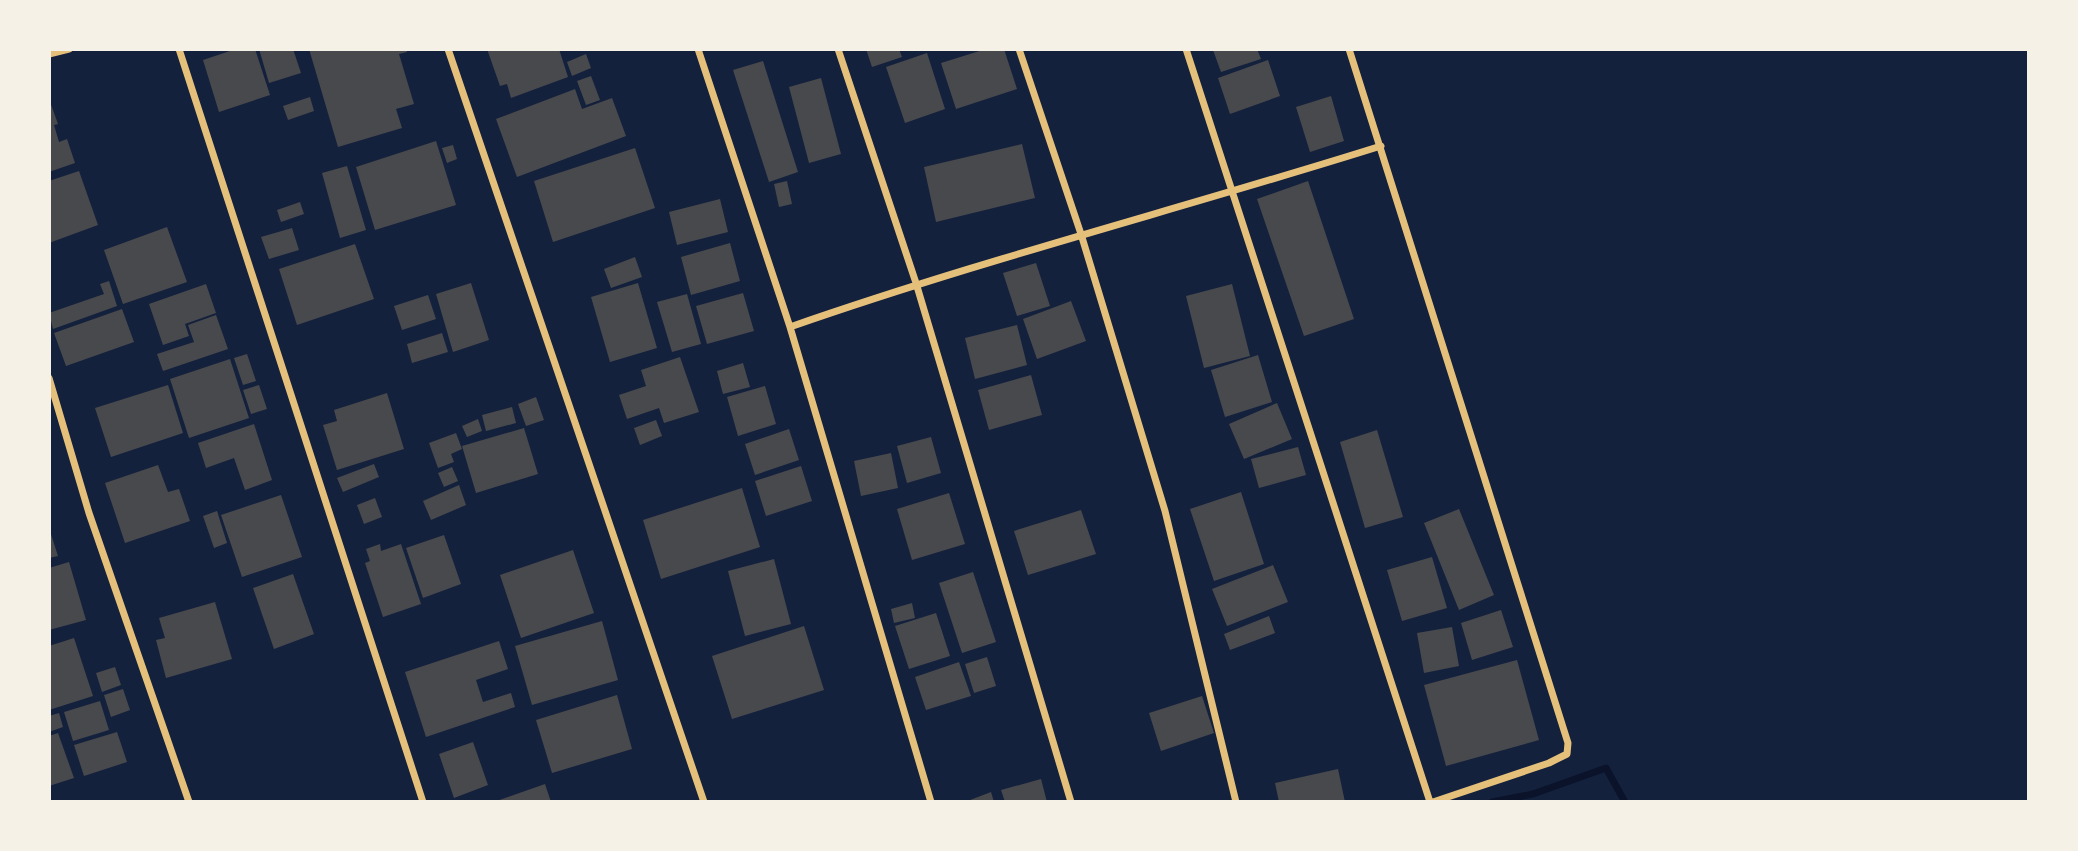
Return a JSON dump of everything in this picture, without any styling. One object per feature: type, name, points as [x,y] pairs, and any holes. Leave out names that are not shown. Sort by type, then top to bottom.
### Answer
[{"type":"street","points":[[49,54],[69,49]]},
{"type":"street","points":[[179,49],[423,802]]},
{"type":"street","points":[[448,49],[704,802]]},
{"type":"street","points":[[698,49],[790,327],[931,802]]},
{"type":"street","points":[[838,49],[916,283],[1071,802]]},
{"type":"street","points":[[1019,49],[1081,234],[1165,511],[1236,802]]},
{"type":"street","points":[[1186,49],[1432,802],[1549,763],[1567,754],[1568,743],[1349,49]]},
{"type":"street","points":[[790,327],[916,283],[1233,193],[1381,146]]},
{"type":"street","points":[[49,378],[89,513],[189,802]]},
{"type":"building","points":[[236,49],[255,49],[270,95],[219,112],[203,60]]},
{"type":"building","points":[[259,49],[293,49],[301,73],[269,83]]},
{"type":"building","points":[[309,49],[406,49],[407,52],[399,54],[414,104],[396,109],[402,128],[338,147]]},
{"type":"building","points":[[487,49],[559,49],[568,77],[511,98],[507,84],[500,86]]},
{"type":"building","points":[[866,49],[899,49],[902,57],[872,67]]},
{"type":"building","points":[[986,49],[1004,49],[1017,89],[956,109],[941,63]]},
{"type":"building","points":[[1257,49],[1261,59],[1221,72],[1213,50]]},
{"type":"building","points":[[927,53],[945,109],[905,123],[886,67]]},
{"type":"building","points":[[586,54],[591,68],[572,76],[567,62]]},
{"type":"building","points":[[1268,60],[1280,96],[1230,114],[1218,78]]},
{"type":"building","points":[[763,61],[798,172],[769,182],[733,70]]},
{"type":"building","points":[[591,76],[600,100],[586,105],[577,81]]},
{"type":"building","points":[[821,78],[841,154],[809,163],[789,87]]},
{"type":"building","points":[[575,89],[582,109],[612,98],[626,136],[517,177],[496,119]]},
{"type":"building","points":[[1331,96],[1344,141],[1310,152],[1296,107]]},
{"type":"building","points":[[310,97],[314,111],[288,120],[283,106]]},
{"type":"building","points":[[49,99],[58,124],[54,125],[59,142],[67,139],[75,163],[49,172]]},
{"type":"building","points":[[436,141],[456,205],[375,230],[356,167]]},
{"type":"building","points":[[1022,144],[1035,198],[936,222],[924,167]]},
{"type":"building","points":[[453,145],[457,159],[447,163],[442,148]]},
{"type":"building","points":[[635,148],[655,208],[553,242],[534,181]]},
{"type":"building","points":[[347,166],[366,230],[340,238],[322,173]]},
{"type":"building","points":[[79,171],[98,225],[49,243],[49,181]]},
{"type":"building","points":[[787,181],[792,204],[779,207],[774,184]]},
{"type":"building","points":[[1308,181],[1354,319],[1304,336],[1257,199]]},
{"type":"building","points":[[720,199],[728,232],[677,245],[669,212]]},
{"type":"building","points":[[300,202],[304,214],[281,222],[277,210]]},
{"type":"building","points":[[167,227],[187,282],[123,304],[104,250]]},
{"type":"building","points":[[292,228],[299,250],[269,259],[261,237]]},
{"type":"building","points":[[730,243],[740,281],[691,295],[681,257]]},
{"type":"building","points":[[355,244],[374,299],[297,325],[279,269]]},
{"type":"building","points":[[635,257],[642,277],[611,288],[604,269]]},
{"type":"building","points":[[1036,263],[1050,306],[1017,316],[1003,273]]},
{"type":"building","points":[[109,281],[117,306],[53,329],[49,313],[104,294],[100,284]]},
{"type":"building","points":[[471,283],[489,340],[453,352],[436,294]]},
{"type":"building","points":[[638,283],[657,348],[610,362],[591,297]]},
{"type":"building","points":[[206,284],[216,313],[185,324],[189,336],[163,345],[149,304]]},
{"type":"building","points":[[1232,284],[1250,356],[1204,368],[1186,296]]},
{"type":"building","points":[[743,293],[754,331],[707,344],[696,306]]},
{"type":"building","points":[[687,294],[701,344],[672,352],[657,302]]},
{"type":"building","points":[[428,295],[436,319],[402,330],[394,306]]},
{"type":"building","points":[[1071,301],[1086,341],[1037,359],[1023,319]]},
{"type":"building","points":[[122,309],[134,342],[66,366],[54,333]]},
{"type":"building","points":[[216,315],[228,349],[163,371],[157,354],[194,342],[188,325]]},
{"type":"building","points":[[1017,325],[1027,365],[975,379],[965,338]]},
{"type":"building","points":[[442,333],[448,352],[412,363],[407,344]]},
{"type":"building","points":[[247,354],[256,381],[243,385],[234,358]]},
{"type":"building","points":[[1258,355],[1272,402],[1225,417],[1211,370]]},
{"type":"building","points":[[680,357],[699,412],[664,423],[659,408],[627,419],[619,395],[646,386],[641,370]]},
{"type":"building","points":[[230,359],[249,418],[189,438],[170,379]]},
{"type":"building","points":[[743,363],[750,387],[723,394],[717,371]]},
{"type":"building","points":[[1031,375],[1042,415],[989,430],[978,390]]},
{"type":"building","points":[[168,385],[183,433],[111,457],[95,408]]},
{"type":"building","points":[[259,385],[267,409],[251,414],[243,390]]},
{"type":"building","points":[[765,386],[776,424],[738,436],[727,397]]},
{"type":"building","points":[[387,393],[404,449],[337,470],[323,425],[337,421],[334,410]]},
{"type":"building","points":[[536,397],[544,420],[526,426],[518,404]]},
{"type":"building","points":[[1277,403],[1292,439],[1244,459],[1229,424]]},
{"type":"building","points":[[512,407],[516,423],[486,431],[482,415]]},
{"type":"building","points":[[478,419],[482,431],[467,437],[462,426]]},
{"type":"building","points":[[656,420],[662,436],[640,445],[634,428]]},
{"type":"building","points":[[254,424],[272,480],[245,490],[234,458],[206,468],[198,443]]},
{"type":"building","points":[[524,428],[538,474],[476,493],[462,446]]},
{"type":"building","points":[[789,429],[799,460],[755,475],[745,444]]},
{"type":"building","points":[[1377,430],[1403,517],[1365,528],[1340,442]]},
{"type":"building","points":[[456,433],[462,449],[451,454],[454,462],[438,468],[429,443]]},
{"type":"building","points":[[931,437],[941,473],[907,483],[897,446]]},
{"type":"building","points":[[1298,447],[1306,475],[1259,488],[1251,459]]},
{"type":"building","points":[[891,453],[898,488],[861,496],[854,461]]},
{"type":"building","points":[[374,464],[379,477],[343,492],[337,478]]},
{"type":"building","points":[[158,465],[168,492],[179,489],[190,521],[125,543],[105,483]]},
{"type":"building","points":[[801,466],[812,501],[766,516],[755,481]]},
{"type":"building","points":[[452,467],[458,481],[444,487],[438,473]]},
{"type":"building","points":[[459,485],[466,505],[431,520],[423,501]]},
{"type":"building","points":[[742,488],[760,547],[661,579],[643,520]]},
{"type":"building","points":[[1241,492],[1264,564],[1214,581],[1190,509]]},
{"type":"building","points":[[949,493],[965,544],[912,560],[897,509]]},
{"type":"building","points":[[281,495],[302,557],[242,577],[221,515]]},
{"type":"building","points":[[375,498],[382,517],[364,524],[357,505]]},
{"type":"building","points":[[1459,509],[1494,595],[1459,610],[1424,523]]},
{"type":"building","points":[[1081,510],[1096,554],[1028,575],[1014,531]]},
{"type":"building","points":[[217,511],[227,543],[214,548],[203,516]]},
{"type":"building","points":[[49,528],[58,556],[49,558]]},
{"type":"building","points":[[444,535],[461,584],[423,598],[406,548]]},
{"type":"building","points":[[380,544],[381,551],[401,544],[421,604],[383,617],[365,563],[370,561],[366,549]]},
{"type":"building","points":[[573,550],[594,613],[521,638],[500,575]]},
{"type":"building","points":[[1432,557],[1447,608],[1402,621],[1387,570]]},
{"type":"building","points":[[774,559],[791,624],[745,636],[728,571]]},
{"type":"building","points":[[69,562],[86,620],[49,630],[49,568]]},
{"type":"building","points":[[1273,565],[1288,602],[1227,626],[1212,589]]},
{"type":"building","points":[[973,572],[996,642],[962,653],[939,583]]},
{"type":"building","points":[[293,574],[314,634],[274,649],[253,588]]},
{"type":"building","points":[[215,602],[232,659],[166,678],[156,640],[165,638],[159,618]]},
{"type":"building","points":[[912,603],[915,618],[894,623],[891,609]]},
{"type":"building","points":[[1501,610],[1513,647],[1472,660],[1461,623]]},
{"type":"building","points":[[936,613],[950,656],[909,669],[895,626]]},
{"type":"building","points":[[1269,616],[1275,633],[1230,650],[1224,634]]},
{"type":"building","points":[[602,621],[618,680],[532,705],[515,646]]},
{"type":"building","points":[[804,626],[824,690],[732,719],[712,656]]},
{"type":"building","points":[[1452,627],[1459,666],[1424,673],[1417,633]]},
{"type":"building","points":[[74,638],[93,696],[49,710],[49,646]]},
{"type":"building","points":[[499,641],[508,669],[476,680],[483,702],[511,693],[515,707],[426,737],[405,672]]},
{"type":"building","points":[[987,657],[996,686],[974,693],[965,664]]},
{"type":"building","points":[[1517,660],[1539,740],[1446,766],[1424,685]]},
{"type":"building","points":[[959,662],[971,696],[926,710],[915,677]]},
{"type":"building","points":[[115,667],[121,685],[102,692],[96,673]]},
{"type":"building","points":[[123,689],[130,710],[111,717],[104,695]]},
{"type":"building","points":[[617,695],[632,749],[552,773],[536,720]]},
{"type":"building","points":[[1202,696],[1214,733],[1161,751],[1149,713]]},
{"type":"building","points":[[100,701],[109,730],[73,741],[64,712]]},
{"type":"building","points":[[59,713],[63,727],[49,732],[49,716]]},
{"type":"building","points":[[117,732],[127,762],[84,776],[74,745]]},
{"type":"building","points":[[58,733],[74,778],[49,786],[49,736]]},
{"type":"building","points":[[473,742],[488,785],[454,798],[439,754]]},
{"type":"building","points":[[1338,769],[1345,802],[1279,802],[1275,783]]},
{"type":"building","points":[[1041,779],[1047,802],[1005,802],[1001,790]]},
{"type":"building","points":[[545,784],[551,802],[494,802]]},
{"type":"building","points":[[991,792],[994,802],[965,802]]},
{"type":"waterway","points":[[1492,802],[1533,794],[1606,768],[1625,802]]}]
